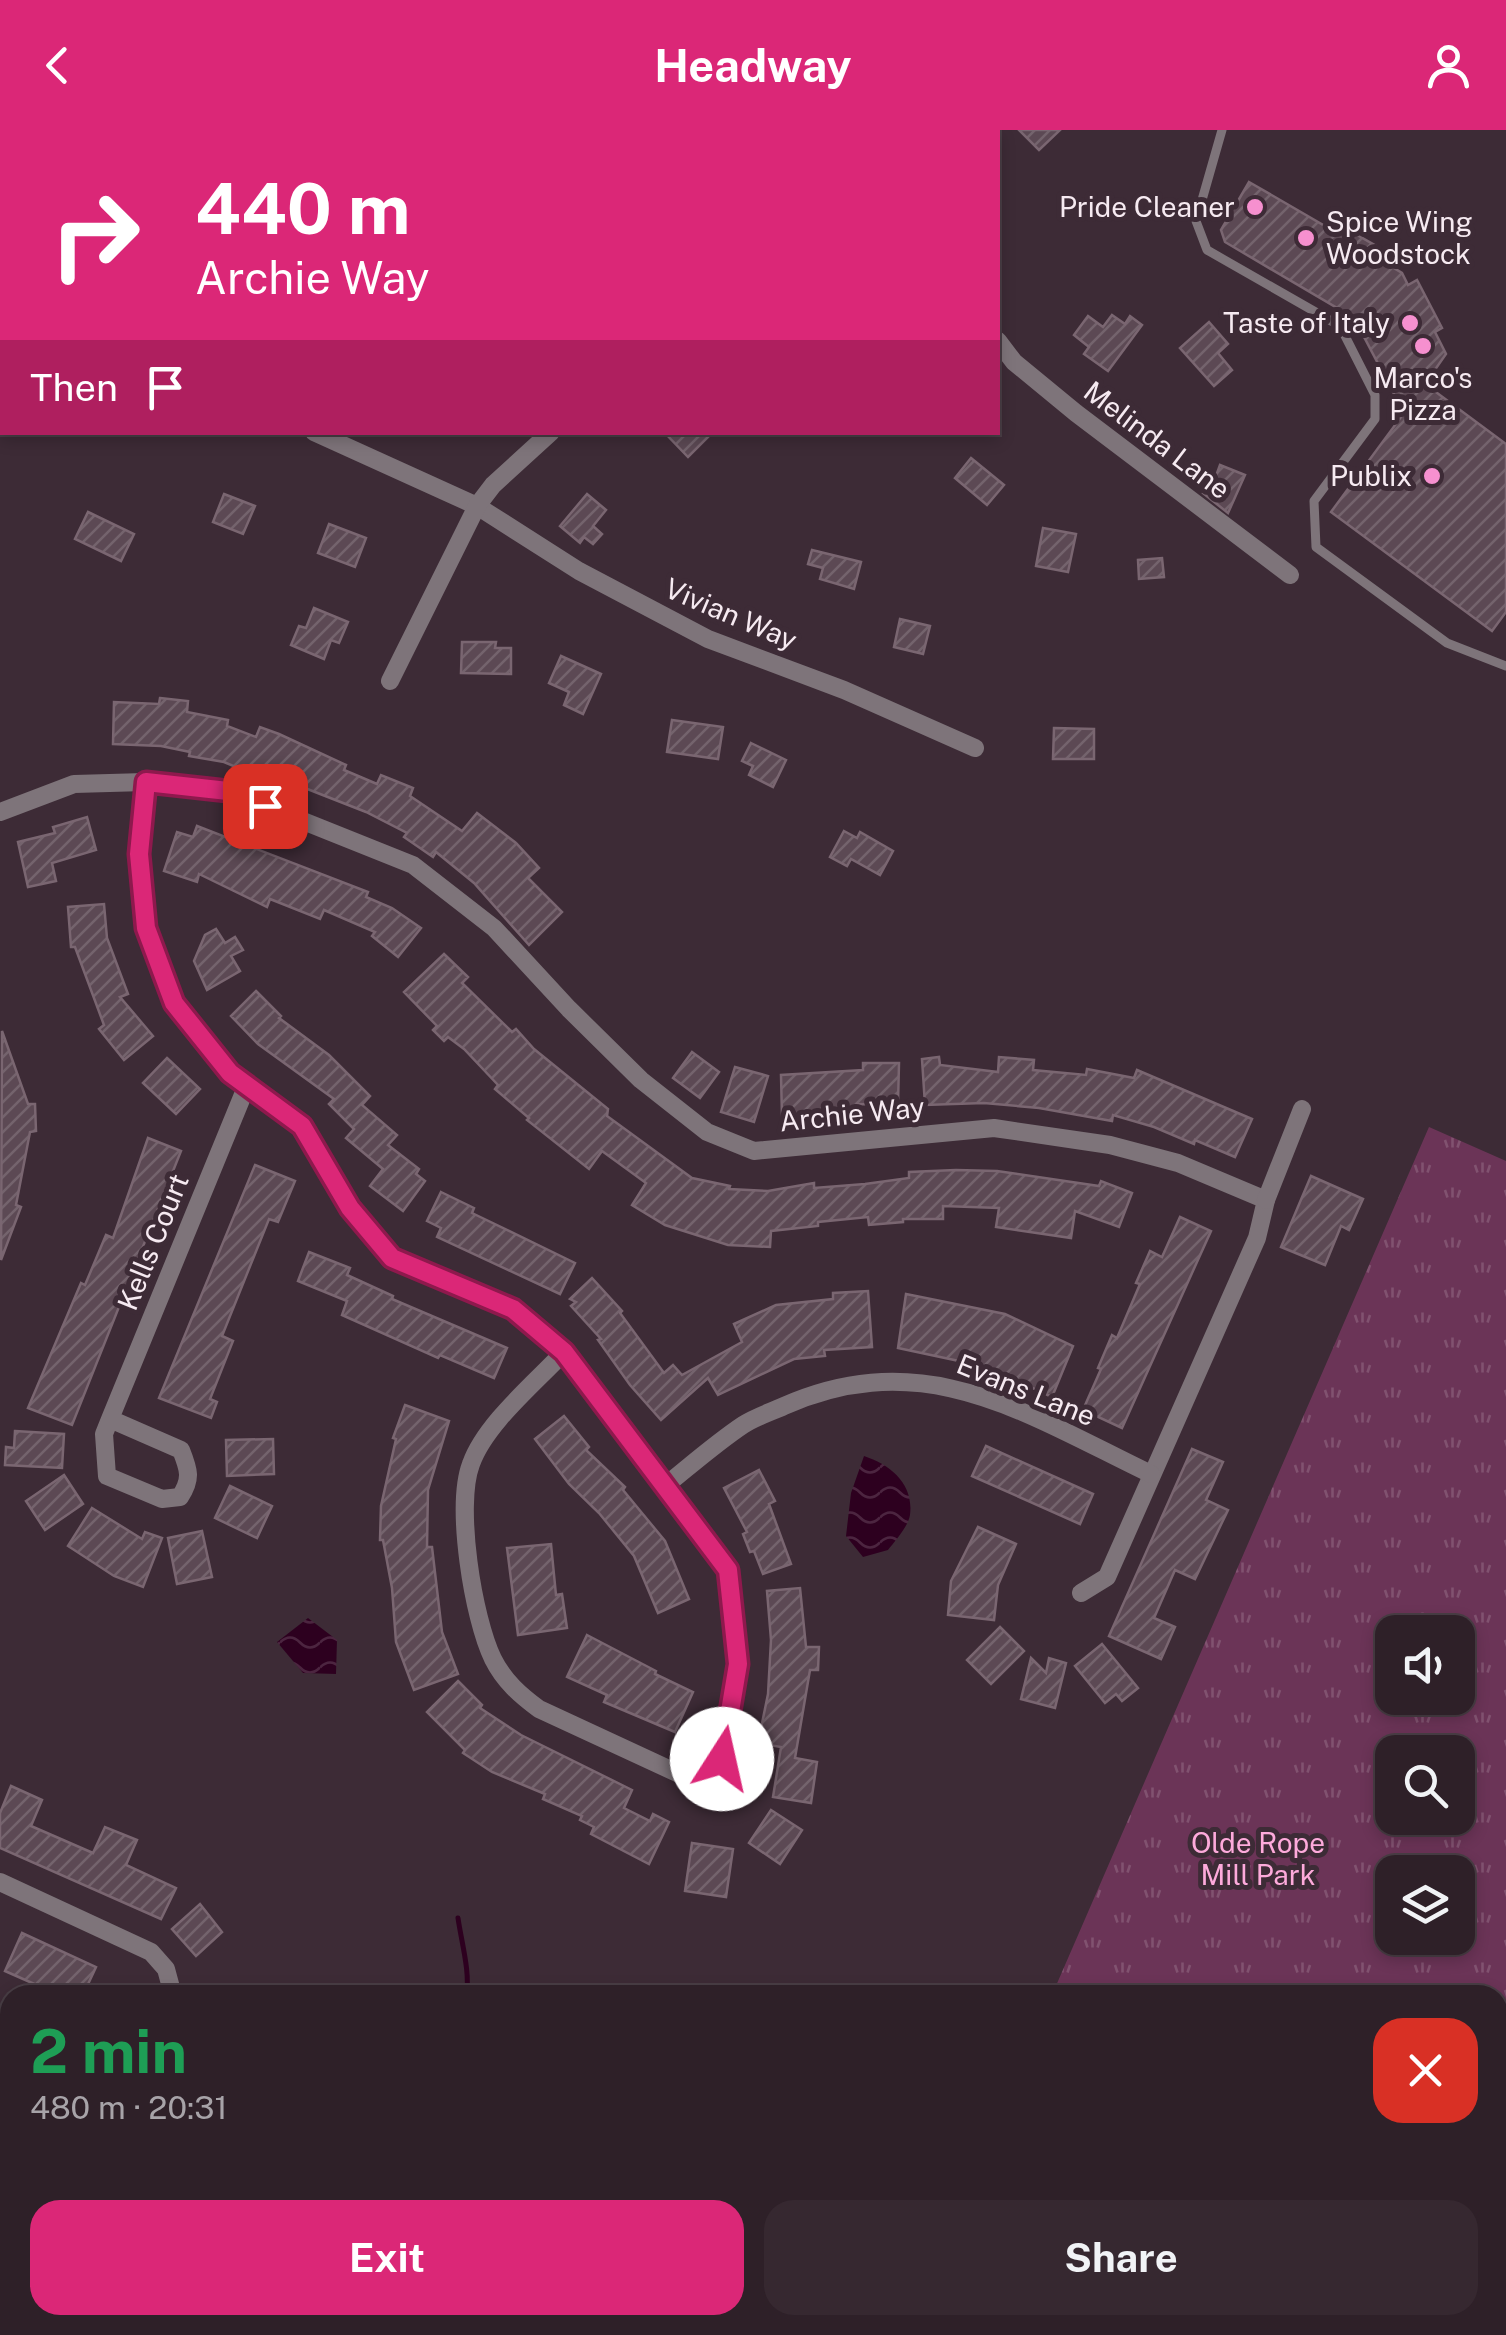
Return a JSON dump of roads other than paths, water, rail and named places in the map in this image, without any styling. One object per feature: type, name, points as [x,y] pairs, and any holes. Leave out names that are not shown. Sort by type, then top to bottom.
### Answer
[{"type":"street","name":"Melinda Lane","points":[[1000,344],[1014,362],[1076,413],[1290,575]]},
{"type":"street","name":"Vivian Way","points":[[321,435],[477,506],[579,571],[708,639],[844,690],[976,748]]},
{"type":"street","points":[[390,681],[477,506],[493,485],[547,435]]},
{"type":"street","points":[[146,782],[139,854],[146,928],[174,1003],[230,1073],[302,1126],[350,1208],[392,1258],[513,1309],[564,1352],[728,1570],[738,1664],[716,1791],[539,1709],[513,1690],[493,1660],[480,1622],[463,1509],[470,1464],[488,1433],[564,1352]]},
{"type":"street","name":"Archie Way","points":[[0,812],[74,784],[146,782],[228,791],[413,865],[494,928],[641,1080],[708,1132],[754,1151],[994,1128],[1110,1145],[1178,1163],[1266,1200]]},
{"type":"street","name":"Kells Court","points":[[110,1419],[180,1450],[189,1469],[190,1483],[180,1497],[162,1500],[106,1476],[104,1434],[110,1419],[248,1085]]},
{"type":"street","points":[[1081,1593],[1108,1576],[1257,1238],[1266,1200],[1302,1109]]},
{"type":"street","name":"Evans Lane","points":[[664,1486],[746,1423],[820,1390],[881,1380],[946,1384],[1016,1410],[1152,1474]]},
{"type":"street","points":[[0,1884],[151,1952],[166,1968],[170,1985]]},
{"type":"lane","points":[[1222,130],[1196,221],[1208,250],[1340,326],[1374,395],[1374,418],[1314,501],[1316,547],[1447,643],[1506,666]]},
{"type":"water","points":[[864,1456],[899,1477],[908,1494],[910,1515],[888,1550],[863,1557],[846,1536],[851,1493]]},
{"type":"water","points":[[308,1618],[337,1640],[336,1674],[303,1673],[277,1642]]},
{"type":"waterway","points":[[458,1918],[467,1985]]},
{"type":"place","name":"Pride Cleaner","points":[[1255,207]]},
{"type":"place","name":"Spice Wing Woodstock","points":[[1306,238]]},
{"type":"place","name":"Taste of Italy","points":[[1410,323]]},
{"type":"place","name":"Marco's Pizza","points":[[1423,346]]},
{"type":"place","name":"Publix","points":[[1432,476]]},
{"type":"park label","name":"Olde Rope Mill Park","points":[[1258,1859]]}]
